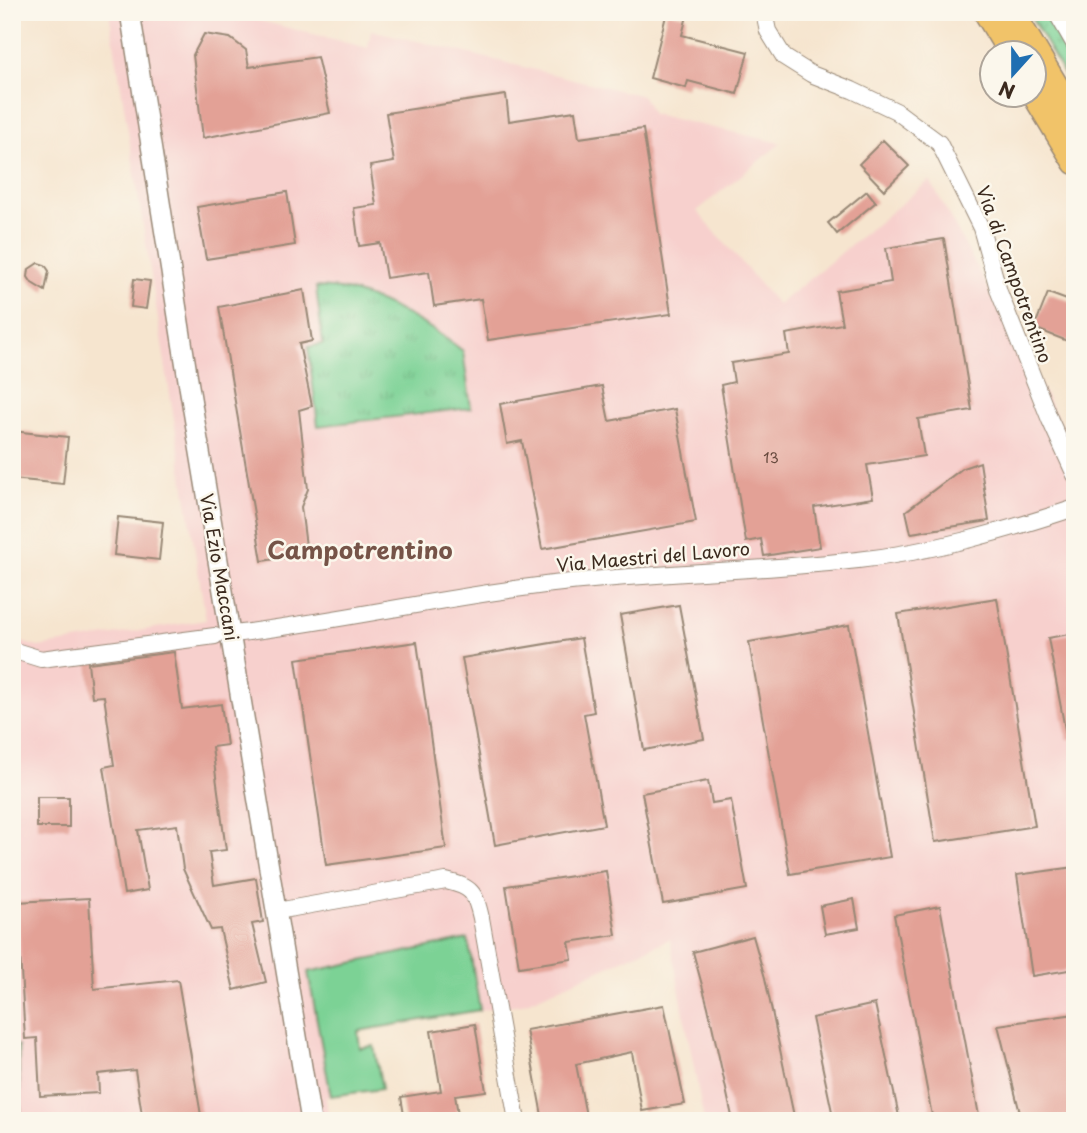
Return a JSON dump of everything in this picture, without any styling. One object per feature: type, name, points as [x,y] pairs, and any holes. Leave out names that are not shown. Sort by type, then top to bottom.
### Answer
[{"type":"highway","points":[[986,12],[1002,38]]},
{"type":"highway","points":[[1012,12],[1075,118]]},
{"type":"highway","points":[[1042,108],[1075,162]]},
{"type":"street","name":"Via Ezio Maccani","points":[[130,12],[189,386],[223,635],[277,911],[311,1121]]},
{"type":"street","name":"Via di Campotrentino","points":[[764,12],[768,31],[784,57],[811,74],[896,111],[939,143],[981,228],[999,292],[1049,420],[1075,475]]},
{"type":"street","points":[[1056,12],[1075,45]]},
{"type":"street","name":"Via Maestri del Lavoro","points":[[223,635],[517,587],[630,575],[859,560],[999,533],[1075,509]]},
{"type":"street","name":"Via Ezio Maccani","points":[[12,650],[41,659],[223,635]]},
{"type":"street","points":[[277,911],[446,881],[464,885],[477,900],[517,1121]]},
{"type":"shaded area","points":[[109,12],[225,12],[368,48],[371,30],[643,96],[652,114],[781,143],[697,211],[778,305],[930,180],[1075,450],[1075,1121],[704,1121],[670,939],[522,1004],[480,1010],[467,940],[309,972],[331,1096],[326,1097],[329,1121],[12,1121],[12,639],[38,647],[206,620]]},
{"type":"green space","points":[[1028,12],[1042,12],[1075,69],[1075,93],[1048,46],[1048,38],[1043,38]]},
{"type":"green space","points":[[316,287],[349,291],[381,302],[439,333],[463,351],[471,408],[318,426],[308,347],[323,344]]},
{"type":"green space","points":[[468,939],[480,1010],[358,1031],[360,1048],[374,1046],[382,1089],[331,1096],[308,972]]},
{"type":"green space","points":[[12,1046],[18,1046],[21,1121],[12,1121]]},
{"type":"building","points":[[667,12],[687,16],[682,35],[748,52],[737,94],[688,81],[686,88],[650,78]]},
{"type":"building","points":[[204,34],[230,38],[246,50],[249,67],[317,57],[330,113],[203,138],[193,55]]},
{"type":"building","points":[[506,95],[509,121],[575,111],[579,138],[643,129],[671,314],[488,340],[481,299],[434,306],[429,272],[386,278],[380,243],[359,246],[354,208],[376,205],[370,166],[394,162],[386,113]]},
{"type":"building","points":[[883,140],[909,166],[884,190],[859,164]]},
{"type":"building","points":[[867,191],[876,202],[837,234],[828,223]]},
{"type":"building","points":[[287,192],[295,245],[206,259],[197,207]]},
{"type":"building","points":[[944,239],[972,410],[918,419],[924,456],[867,465],[873,498],[814,507],[820,547],[764,556],[761,539],[746,542],[721,385],[734,382],[731,363],[789,354],[786,334],[842,324],[836,291],[891,282],[886,248]]},
{"type":"building","points":[[38,263],[45,265],[49,271],[45,291],[28,277],[29,269]]},
{"type":"building","points":[[134,279],[150,281],[146,309],[131,307]]},
{"type":"building","points":[[304,290],[312,341],[299,344],[312,406],[299,410],[308,489],[301,507],[307,554],[262,561],[219,307]]},
{"type":"building","points":[[1048,293],[1075,303],[1075,344],[1034,328]]},
{"type":"building","points":[[602,386],[609,421],[675,409],[696,522],[542,549],[522,441],[507,444],[500,404]]},
{"type":"building","points":[[12,431],[68,437],[63,484],[12,479]]},
{"type":"building","points":[[980,462],[989,521],[911,533],[906,511],[963,468]]},
{"type":"building","points":[[118,517],[163,522],[159,560],[114,555]]},
{"type":"building","points":[[997,598],[1035,826],[935,842],[898,614]]},
{"type":"building","points":[[679,605],[704,739],[644,750],[620,615]]},
{"type":"building","points":[[849,625],[890,857],[790,874],[749,642]]},
{"type":"building","points":[[1075,633],[1075,740],[1067,740],[1048,638]]},
{"type":"building","points":[[581,638],[594,712],[584,714],[604,825],[495,845],[462,658]]},
{"type":"building","points":[[417,642],[446,848],[326,865],[296,659]]},
{"type":"building","points":[[174,652],[182,709],[221,704],[227,745],[212,747],[226,850],[209,852],[214,885],[256,878],[263,922],[252,924],[266,982],[234,990],[220,929],[211,930],[183,869],[177,825],[138,830],[148,890],[124,894],[104,767],[114,765],[104,696],[92,697],[88,663]]},
{"type":"building","points":[[708,781],[712,803],[731,800],[747,889],[663,904],[642,793]]},
{"type":"building","points":[[37,797],[69,797],[69,827],[37,827]]},
{"type":"building","points":[[1075,867],[1075,969],[1032,976],[1017,875]]},
{"type":"building","points":[[606,871],[616,935],[569,942],[572,959],[519,967],[506,886]]},
{"type":"building","points":[[89,898],[94,989],[178,980],[202,1121],[143,1121],[135,1070],[98,1074],[99,1093],[40,1096],[37,1038],[25,1039],[17,902]]},
{"type":"building","points":[[854,899],[859,928],[825,934],[820,906]]},
{"type":"building","points":[[940,906],[980,1121],[933,1121],[894,915]]},
{"type":"building","points":[[753,936],[765,978],[795,1121],[733,1121],[693,952]]},
{"type":"building","points":[[875,1004],[900,1121],[834,1121],[812,1018]]},
{"type":"building","points":[[664,1005],[685,1104],[642,1111],[632,1052],[576,1064],[587,1121],[543,1121],[526,1030]]},
{"type":"building","points":[[1075,1014],[1075,1121],[1022,1121],[998,1025]]},
{"type":"building","points":[[475,1024],[486,1091],[455,1095],[459,1121],[405,1121],[401,1097],[441,1091],[431,1031]]},
{"type":"district","name":"Campotrentino","points":[[360,549]]}]
